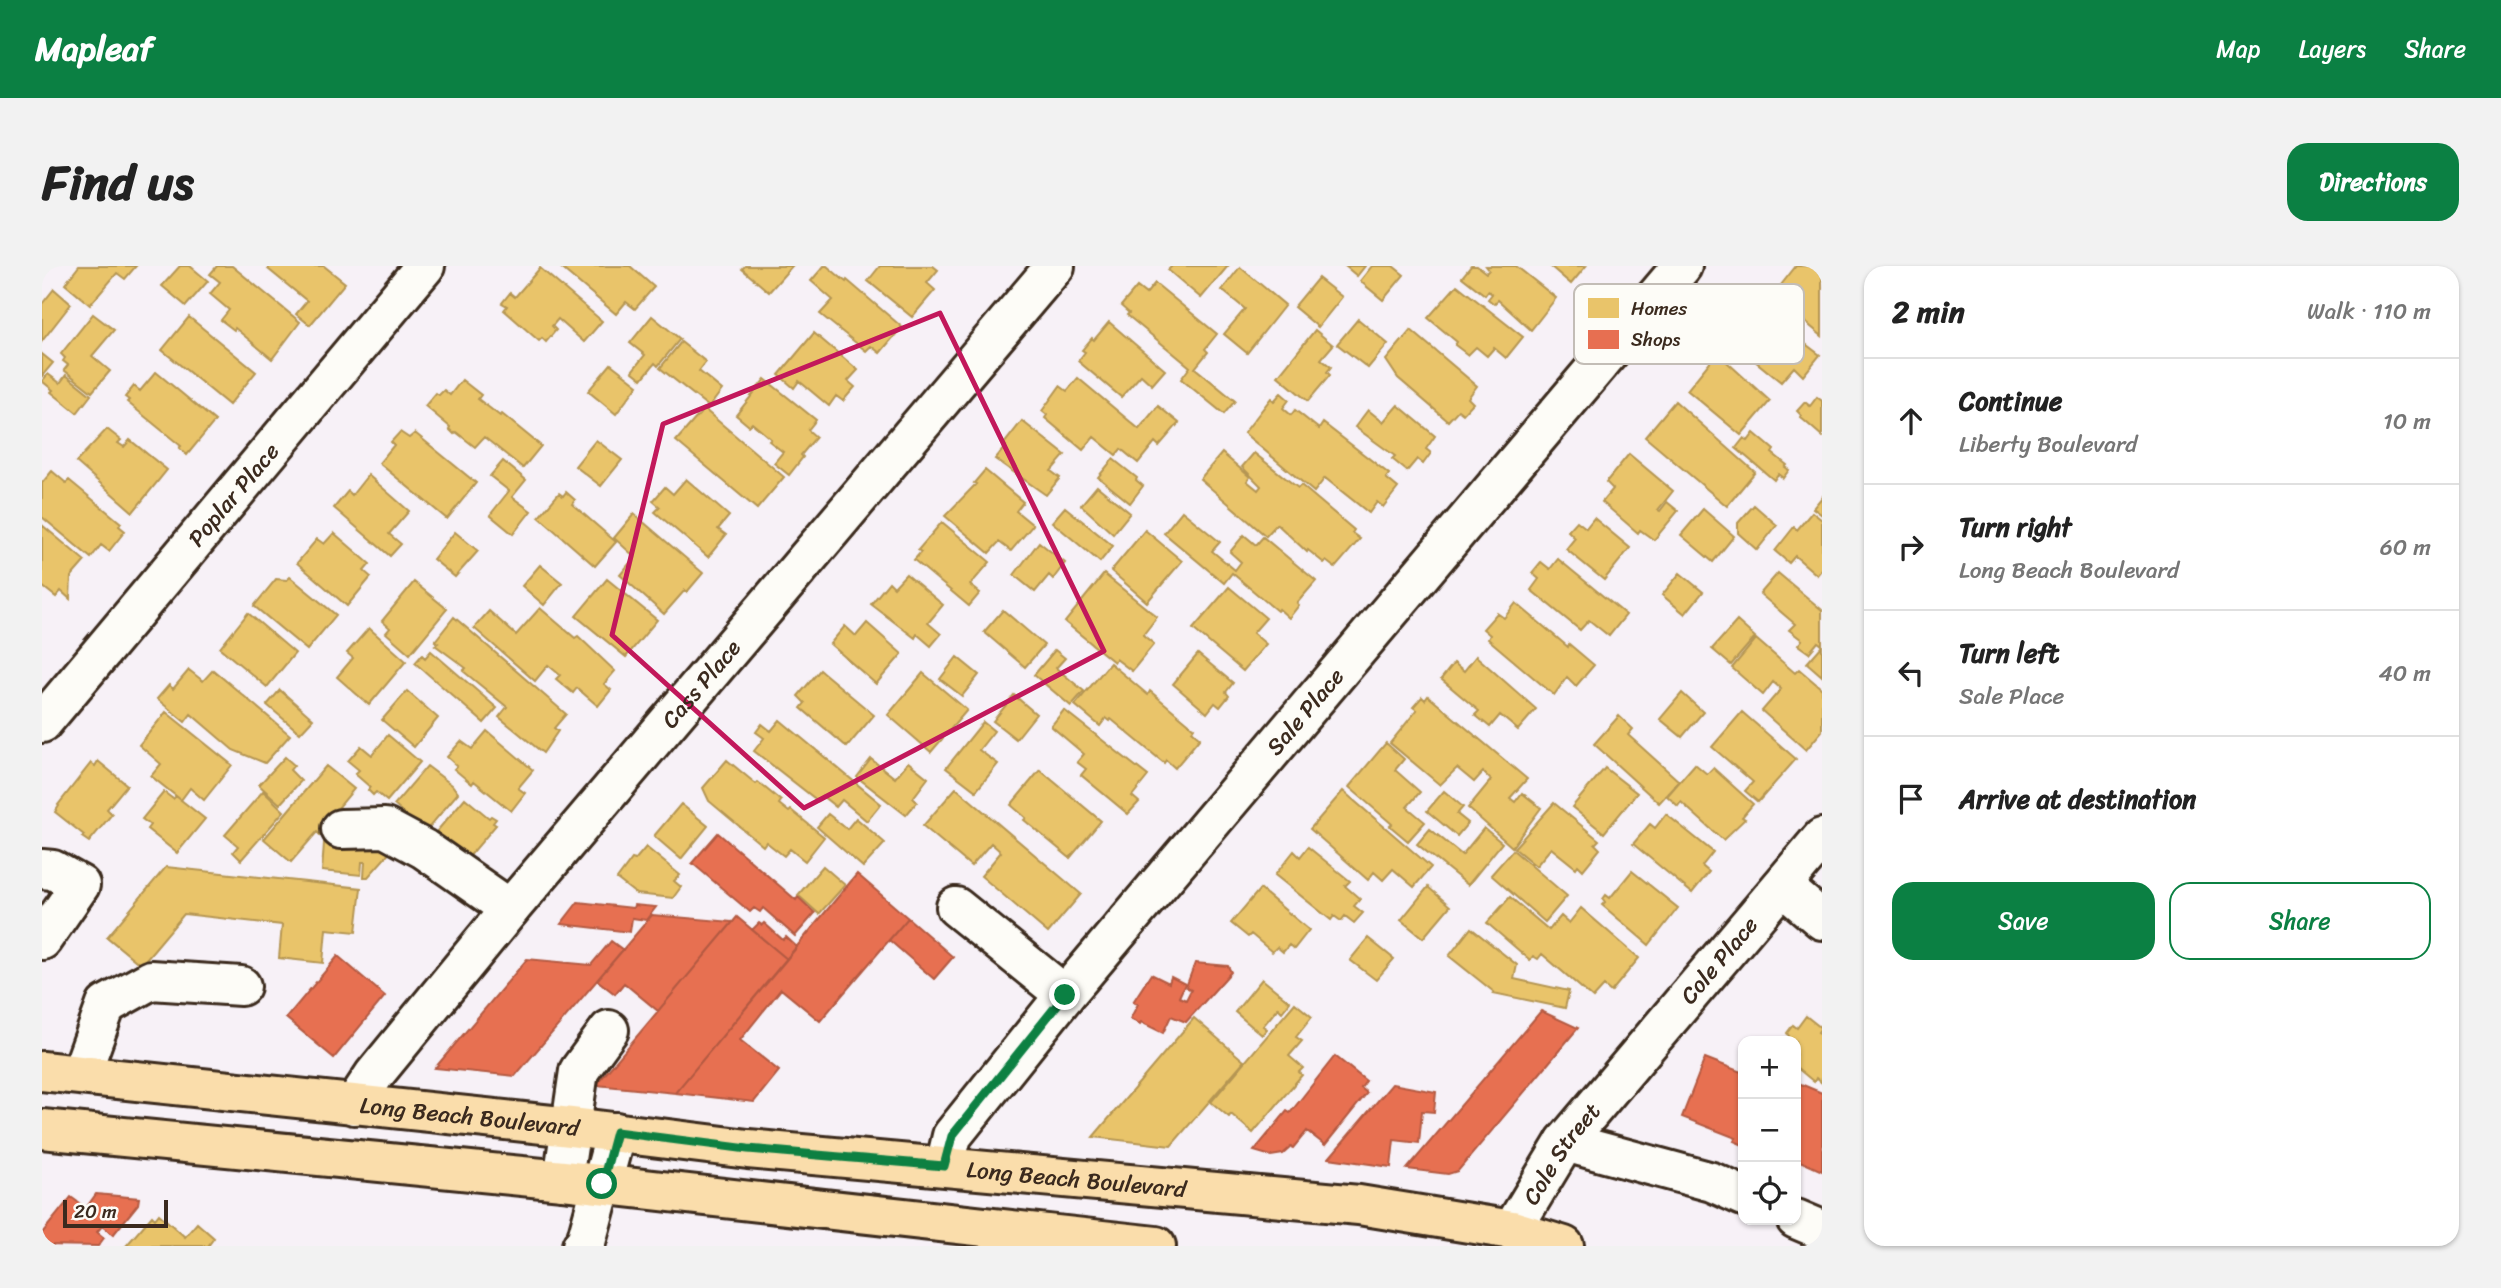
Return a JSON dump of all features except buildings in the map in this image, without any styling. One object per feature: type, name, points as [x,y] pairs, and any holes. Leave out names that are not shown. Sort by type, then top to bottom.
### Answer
[{"type":"main road","name":"Long Beach Boulevard","points":[[42,1071],[571,1127],[748,1149],[1359,1205],[1512,1230],[1564,1246]]},
{"type":"main road","points":[[42,1129],[602,1184],[1156,1246]]},
{"type":"street","name":"Poplar Place","points":[[42,723],[425,266]]},
{"type":"street","name":"Cass Place","points":[[354,1105],[374,1075],[510,909],[1055,266]]},
{"type":"street","name":"Sale Place","points":[[1667,284],[1682,266]]},
{"type":"street","name":"Sale Place","points":[[944,1166],[952,1136],[1065,995],[1599,364]]},
{"type":"street","points":[[341,829],[385,828],[424,849],[510,909]]},
{"type":"street","name":"Cole Place","points":[[1615,1082],[1822,838]]},
{"type":"street","points":[[42,869],[53,870],[80,885],[42,940]]},
{"type":"street","points":[[1782,886],[1822,920]]},
{"type":"street","points":[[957,906],[1065,995]]},
{"type":"street","points":[[81,1074],[106,1005],[140,986],[151,980],[241,986]]},
{"type":"street","points":[[563,1180],[579,1071],[609,1030]]},
{"type":"street","name":"Cole Street","points":[[1512,1230],[1565,1142],[1615,1082]]},
{"type":"street","points":[[582,1246],[586,1242],[616,1132]]},
{"type":"street","points":[[1565,1142],[1712,1182],[1738,1194]]},
{"type":"street","points":[[1801,1221],[1822,1230]]},
{"type":"highlighted area","points":[[940,313],[1104,651],[804,808],[612,635],[663,424]]},
{"type":"route","points":[[602,1184],[616,1132],[748,1149],[944,1166],[952,1136],[1065,995]]}]
